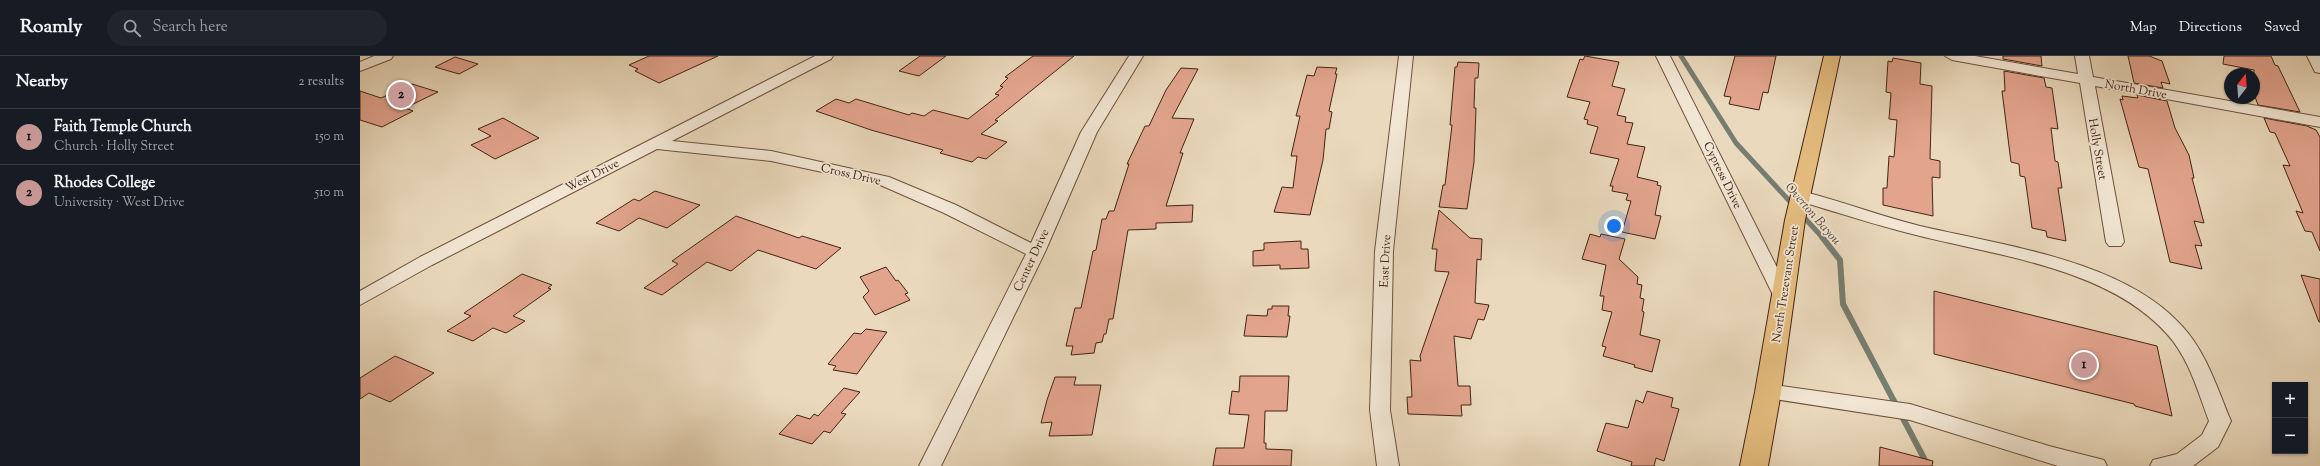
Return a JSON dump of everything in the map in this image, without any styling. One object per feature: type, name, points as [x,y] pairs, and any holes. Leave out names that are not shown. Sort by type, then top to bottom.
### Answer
[{"type":"main road","name":"North Trezevant Street","points":[[1754,466],[1768,392],[1782,295],[1798,206],[1832,56]]},
{"type":"street","points":[[360,67],[386,56]]},
{"type":"street","name":"West Drive","points":[[360,299],[426,261],[826,56]]},
{"type":"street","name":"Center Drive","points":[[930,466],[1036,252],[1088,132],[1136,56]]},
{"type":"street","name":"East Drive","points":[[1388,466],[1380,410],[1384,251],[1406,56]]},
{"type":"street","name":"Cypress Drive","points":[[1663,56],[1782,295]]},
{"type":"street","name":"North Drive","points":[[1952,56],[2320,122]]},
{"type":"street","name":"Holly Street","points":[[2082,56],[2115,242]]},
{"type":"street","points":[[2314,56],[2320,69]]},
{"type":"street","name":"Cross Drive","points":[[652,144],[771,156],[883,180],[950,209],[1036,252]]},
{"type":"street","points":[[1798,206],[1989,246],[2055,264],[2108,283],[2146,305],[2174,328],[2191,350],[2220,421],[2210,441],[2183,462],[2161,466]]},
{"type":"street","points":[[1768,392],[1911,412],[2064,460],[2096,466]]},
{"type":"building","points":[[649,56],[718,56],[659,83],[635,71],[638,69],[629,65]]},
{"type":"building","points":[[920,56],[946,56],[919,76],[899,71]]},
{"type":"building","points":[[1033,56],[1074,56],[995,120],[998,121],[981,134],[1007,142],[986,159],[978,157],[972,162],[940,153],[943,150],[871,130],[816,111],[836,99],[849,103],[856,99],[909,115],[912,113],[924,116],[933,110],[968,119],[999,95],[995,94],[1003,87],[1000,86],[1008,78],[1005,77]]},
{"type":"building","points":[[1585,56],[1619,62],[1612,86],[1625,89],[1617,115],[1626,117],[1625,122],[1633,123],[1627,144],[1645,147],[1637,177],[1658,182],[1657,185],[1661,186],[1655,215],[1661,216],[1655,239],[1622,232],[1631,201],[1626,200],[1628,194],[1612,191],[1613,186],[1610,186],[1619,159],[1590,153],[1598,127],[1587,124],[1588,120],[1584,119],[1590,102],[1567,97],[1580,59],[1583,60]]},
{"type":"building","points":[[1735,56],[1776,56],[1768,93],[1763,92],[1759,110],[1729,104],[1731,97],[1724,96]]},
{"type":"building","points":[[2003,56],[2041,56],[2042,66],[2003,59]]},
{"type":"building","points":[[2128,56],[2149,56],[2162,61],[2170,84],[2161,82],[2163,88],[2134,83]]},
{"type":"building","points":[[2224,56],[2271,56],[2275,65],[2278,66],[2300,112],[2258,105],[2260,104],[2260,68],[2244,68],[2223,64]]},
{"type":"building","points":[[455,57],[478,64],[459,74],[435,67]]},
{"type":"building","points":[[1893,58],[1921,63],[1920,84],[1932,86],[1930,159],[1940,161],[1940,178],[1932,177],[1933,216],[1883,205],[1883,188],[1887,188],[1889,156],[1894,157],[1897,120],[1889,119],[1891,93],[1886,92],[1888,61],[1892,62]]},
{"type":"building","points":[[1458,62],[1479,63],[1478,78],[1475,78],[1474,108],[1476,108],[1474,162],[1467,209],[1439,207],[1443,185],[1445,185],[1452,125],[1450,125],[1455,67],[1457,67]]},
{"type":"building","points":[[1317,67],[1337,68],[1335,74],[1337,74],[1329,111],[1332,112],[1329,129],[1326,129],[1323,160],[1310,215],[1274,212],[1282,187],[1293,188],[1297,156],[1291,156],[1300,116],[1296,116],[1307,75],[1314,76]]},
{"type":"building","points":[[1181,68],[1198,69],[1172,118],[1194,119],[1180,153],[1183,153],[1166,206],[1193,205],[1192,222],[1156,223],[1156,229],[1128,230],[1113,319],[1109,319],[1106,334],[1104,334],[1102,342],[1096,343],[1094,353],[1071,355],[1073,346],[1066,346],[1075,308],[1081,308],[1093,251],[1096,250],[1102,219],[1106,219],[1109,211],[1114,211],[1129,164],[1127,164],[1145,126],[1149,126],[1166,90]]},
{"type":"building","points":[[2004,71],[2044,78],[2046,87],[2052,88],[2058,129],[2051,128],[2055,161],[2058,162],[2062,188],[2058,188],[2066,241],[2047,237],[2046,231],[2032,228],[2025,177],[2020,176],[2019,164],[2011,162],[2002,91],[2005,91]]},
{"type":"building","points":[[412,84],[438,92],[405,108],[413,111],[382,127],[360,120],[360,91],[381,98]]},
{"type":"building","points":[[2137,95],[2167,101],[2175,128],[2189,155],[2194,178],[2192,178],[2204,223],[2194,221],[2202,246],[2195,245],[2202,269],[2170,262],[2148,169],[2139,167],[2120,99],[2123,100],[2122,96],[2138,98]]},
{"type":"building","points":[[503,118],[539,138],[495,159],[471,145],[491,136],[478,129]]},
{"type":"building","points":[[2264,118],[2307,126],[2316,130],[2320,137],[2320,251],[2312,232],[2305,231],[2296,211],[2303,213],[2283,165],[2290,166],[2275,133],[2270,132]]},
{"type":"building","points":[[655,191],[700,205],[667,228],[639,218],[619,231],[596,223],[634,199],[639,201]]},
{"type":"building","points":[[1439,210],[1470,238],[1482,239],[1481,260],[1477,259],[1475,303],[1489,305],[1484,320],[1478,319],[1471,339],[1454,336],[1458,386],[1470,386],[1471,405],[1461,405],[1462,416],[1408,414],[1407,397],[1412,397],[1410,360],[1421,361],[1420,356],[1449,272],[1435,271],[1437,249],[1432,249]]},
{"type":"building","points":[[736,216],[799,238],[802,236],[841,248],[816,269],[758,250],[731,271],[707,262],[662,295],[644,288],[678,264],[672,261]]},
{"type":"building","points":[[1590,234],[1600,237],[1601,234],[1625,239],[1619,259],[1638,277],[1637,284],[1642,285],[1640,298],[1644,299],[1642,311],[1644,312],[1640,335],[1660,340],[1652,372],[1634,367],[1635,365],[1603,356],[1606,347],[1602,346],[1612,312],[1602,310],[1604,296],[1600,296],[1606,265],[1582,259]]},
{"type":"building","points":[[1301,241],[1301,249],[1308,249],[1309,268],[1280,269],[1280,265],[1253,266],[1253,251],[1264,250],[1264,243]]},
{"type":"building","points":[[886,267],[896,281],[898,280],[908,293],[905,294],[910,300],[875,315],[863,297],[869,291],[860,277]]},
{"type":"building","points":[[522,274],[552,285],[548,288],[551,289],[513,316],[525,321],[506,333],[493,328],[473,341],[447,331],[471,316],[464,313]]},
{"type":"building","points":[[2301,275],[2320,279],[2320,322],[2319,322]]},
{"type":"building","points":[[1934,291],[2157,346],[2172,416],[2135,406],[2134,404],[1934,354]]},
{"type":"building","points":[[1272,306],[1289,306],[1288,316],[1290,316],[1287,337],[1244,336],[1247,315],[1267,316],[1268,309],[1272,309]]},
{"type":"building","points":[[866,329],[887,332],[857,374],[833,370],[836,366],[828,364],[854,333],[861,334]]},
{"type":"building","points":[[395,356],[434,373],[390,402],[369,393],[360,399],[360,378]]},
{"type":"building","points":[[1240,376],[1289,376],[1287,411],[1265,411],[1264,443],[1266,443],[1266,449],[1292,450],[1291,466],[1213,466],[1216,448],[1244,448],[1249,415],[1229,414],[1232,391],[1239,392]]},
{"type":"building","points":[[1055,377],[1076,377],[1074,385],[1101,385],[1092,435],[1049,436],[1052,422],[1041,423]]},
{"type":"building","points":[[844,388],[860,392],[841,413],[846,414],[830,433],[824,431],[812,444],[779,434],[797,415],[810,419],[814,414],[818,416]]},
{"type":"building","points":[[1647,391],[1673,398],[1671,407],[1679,409],[1664,461],[1656,458],[1654,466],[1631,466],[1632,462],[1597,451],[1606,423],[1628,428],[1636,400],[1643,403]]},
{"type":"building","points":[[1880,447],[1933,461],[1932,466],[1879,466]]},
{"type":"waterway","name":"Overton Bayou","points":[[1681,56],[1736,143],[1794,206]]},
{"type":"waterway","name":"Overton Bayou","points":[[1800,213],[1823,238]]},
{"type":"waterway","name":"Overton Bayou","points":[[1822,237],[1840,260],[1843,304],[1928,466]]},
{"type":"place","name":"Rhodes College","points":[[401,95]]},
{"type":"place","name":"Faith Temple Church","points":[[2084,365]]}]
